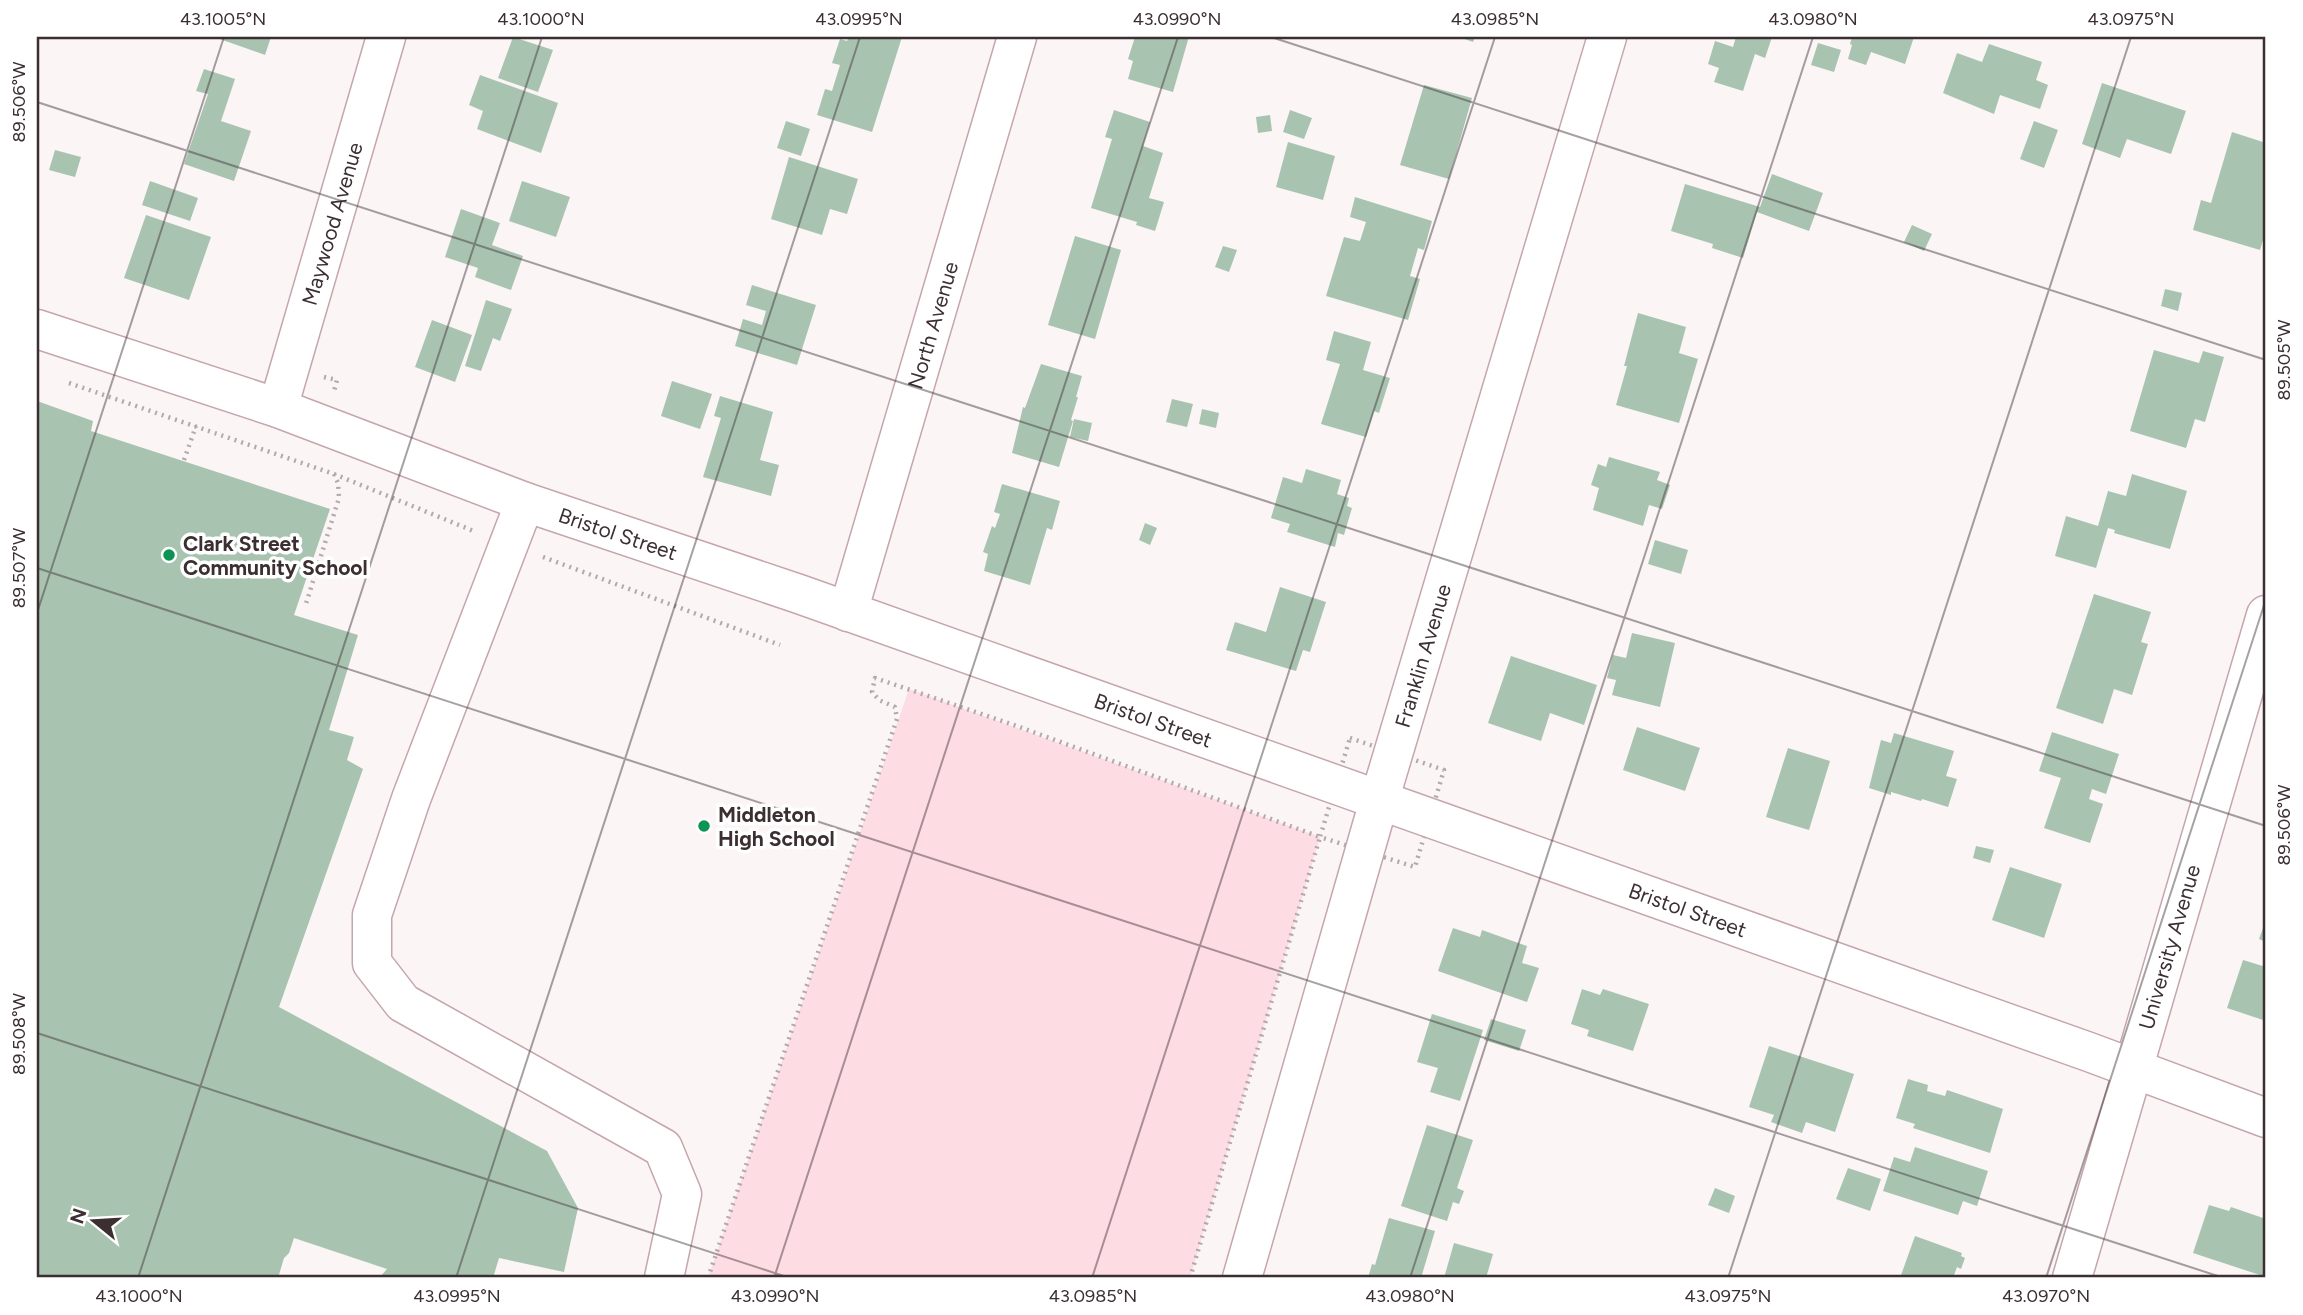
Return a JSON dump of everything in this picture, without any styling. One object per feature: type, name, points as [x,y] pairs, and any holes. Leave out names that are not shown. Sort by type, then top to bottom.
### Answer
[{"type":"street","name":"Maywood Avenue","points":[[278,408],[386,37]]},
{"type":"street","name":"North Avenue","points":[[848,612],[1017,37]]},
{"type":"street","name":"Franklin Avenue","points":[[1242,1278],[1379,801],[1607,37]]},
{"type":"street","name":"Bristol Street","points":[[37,329],[278,408],[525,502],[848,612],[2133,1068],[2266,1118]]},
{"type":"street","points":[[525,502],[411,799],[372,915],[372,963],[403,1003],[663,1148],[682,1194],[664,1278]]},
{"type":"street","name":"University Avenue","points":[[2071,1278],[2266,615]]},
{"type":"path","points":[[60,380],[334,474],[508,545],[780,645]]},
{"type":"path","points":[[184,460],[196,426]]},
{"type":"path","points":[[305,607],[339,498],[334,474]]},
{"type":"path","points":[[708,1278],[897,719],[895,708],[879,700],[872,692],[875,678],[1014,725],[1320,837],[1190,1278]]},
{"type":"shaded area","points":[[909,689],[1320,837],[1190,1278],[708,1278]]},
{"type":"building","points":[[214,37],[271,37],[265,55]]},
{"type":"building","points":[[513,37],[553,50],[538,92],[498,78]]},
{"type":"building","points":[[849,37],[902,37],[872,132],[817,115],[825,89],[832,91],[840,65],[832,63],[840,39],[847,41]]},
{"type":"building","points":[[1135,37],[1188,37],[1173,92],[1128,79],[1133,61],[1128,59]]},
{"type":"building","points":[[1459,37],[1475,37],[1473,42]]},
{"type":"building","points":[[1736,37],[1772,37],[1765,58],[1755,54],[1743,91],[1714,82],[1719,68],[1708,64],[1715,41],[1733,47]]},
{"type":"building","points":[[1852,37],[1914,37],[1905,64],[1871,52],[1866,65],[1848,59]]},
{"type":"building","points":[[1818,43],[1841,50],[1834,72],[1811,65]]},
{"type":"building","points":[[1989,44],[2042,62],[2036,80],[2048,85],[2040,109],[2000,95],[1994,114],[1943,93],[1957,53],[1982,62]]},
{"type":"building","points":[[204,69],[235,79],[221,121],[251,131],[234,181],[184,164],[208,94],[196,91]]},
{"type":"building","points":[[480,75],[558,103],[541,153],[477,129],[483,111],[469,105]]},
{"type":"building","points":[[2102,83],[2186,111],[2171,154],[2127,139],[2120,158],[2082,144]]},
{"type":"building","points":[[1424,85],[1472,98],[1449,179],[1400,165]]},
{"type":"building","points":[[1114,110],[1150,122],[1143,146],[1163,153],[1149,198],[1164,202],[1155,231],[1136,225],[1137,222],[1091,208],[1112,139],[1105,137]]},
{"type":"building","points":[[1290,110],[1312,118],[1304,139],[1283,132]]},
{"type":"building","points":[[1270,115],[1272,131],[1258,133],[1256,117]]},
{"type":"building","points":[[786,121],[810,129],[801,156],[777,148]]},
{"type":"building","points":[[2034,121],[2058,130],[2044,168],[2020,159]]},
{"type":"building","points":[[2232,132],[2266,143],[2266,230],[2260,250],[2193,230],[2201,200],[2211,203]]},
{"type":"building","points":[[1288,142],[1335,156],[1323,200],[1276,187]]},
{"type":"building","points":[[55,150],[81,157],[75,177],[49,170]]},
{"type":"building","points":[[789,157],[858,179],[847,214],[830,209],[822,235],[771,219]]},
{"type":"building","points":[[1772,174],[1823,193],[1809,231],[1757,212],[1743,258],[1712,248],[1713,244],[1671,231],[1685,184],[1760,207]]},
{"type":"building","points":[[150,181],[198,198],[190,221],[142,205]]},
{"type":"building","points":[[522,181],[570,197],[556,237],[509,221]]},
{"type":"building","points":[[1355,197],[1432,221],[1424,250],[1418,248],[1410,276],[1420,279],[1408,320],[1326,296],[1344,237],[1360,241],[1366,222],[1350,217]]},
{"type":"building","points":[[461,209],[500,223],[492,245],[523,256],[511,290],[475,277],[478,268],[445,257]]},
{"type":"building","points":[[146,215],[211,237],[189,300],[124,278]]},
{"type":"building","points":[[1912,225],[1932,234],[1924,251],[1904,242]]},
{"type":"building","points":[[1075,236],[1121,250],[1095,339],[1048,325]]},
{"type":"building","points":[[1223,246],[1237,250],[1229,272],[1215,267]]},
{"type":"building","points":[[752,285],[816,305],[797,365],[735,346],[743,319],[762,325],[766,311],[746,305]]},
{"type":"building","points":[[2165,289],[2182,293],[2178,311],[2161,306]]},
{"type":"building","points":[[486,300],[512,309],[500,341],[493,338],[481,371],[465,366]]},
{"type":"building","points":[[1638,313],[1686,327],[1679,353],[1698,359],[1679,423],[1616,405]]},
{"type":"building","points":[[432,320],[472,335],[455,382],[415,367]]},
{"type":"building","points":[[1334,331],[1371,342],[1363,370],[1390,378],[1379,413],[1374,411],[1366,437],[1321,424],[1340,364],[1326,360]]},
{"type":"building","points":[[2154,350],[2199,363],[2203,351],[2224,357],[2205,422],[2195,419],[2186,448],[2130,431]]},
{"type":"building","points":[[1041,364],[1082,376],[1071,420],[1073,421],[1059,467],[1012,453],[1023,407],[1025,408]]},
{"type":"building","points":[[672,381],[712,394],[700,429],[661,416]]},
{"type":"building","points":[[720,396],[773,412],[760,460],[779,465],[771,496],[703,477],[721,418],[714,416]]},
{"type":"building","points":[[1172,399],[1193,404],[1187,427],[1166,422]]},
{"type":"building","points":[[37,401],[93,421],[91,431],[330,509],[294,615],[358,635],[329,730],[354,737],[347,760],[363,769],[279,1007],[547,1151],[578,1208],[564,1272],[499,1258],[493,1278],[379,1278],[387,1269],[294,1238],[278,1278],[37,1278]]},
{"type":"building","points":[[1202,409],[1219,413],[1216,428],[1199,424]]},
{"type":"building","points":[[1074,419],[1092,423],[1088,441],[1070,437]]},
{"type":"building","points":[[1609,457],[1660,472],[1657,480],[1670,485],[1662,509],[1649,505],[1643,526],[1593,510],[1599,488],[1591,485],[1598,464],[1606,467]]},
{"type":"building","points":[[1306,469],[1341,480],[1337,494],[1349,498],[1347,506],[1352,508],[1344,535],[1338,533],[1335,547],[1287,532],[1290,524],[1271,518],[1283,477],[1302,483]]},
{"type":"building","points":[[2132,474],[2187,491],[2170,549],[2114,533],[2115,530],[2108,528],[2096,568],[2055,556],[2066,516],[2098,526],[2108,491],[2126,496]]},
{"type":"building","points":[[1002,484],[1060,501],[1052,530],[1047,528],[1030,585],[984,571],[988,554],[983,552],[992,526],[995,528],[1000,514],[994,512]]},
{"type":"building","points":[[1145,523],[1157,528],[1150,545],[1139,540]]},
{"type":"building","points":[[1655,540],[1688,550],[1681,574],[1648,564]]},
{"type":"building","points":[[1280,587],[1326,602],[1310,652],[1303,650],[1296,671],[1226,650],[1235,622],[1266,632]]},
{"type":"building","points":[[2094,594],[2151,612],[2141,642],[2148,644],[2132,695],[2114,689],[2103,724],[2056,708]]},
{"type":"building","points":[[1632,633],[1675,643],[1660,707],[1612,695],[1616,680],[1607,678],[1613,655],[1626,658]]},
{"type":"building","points":[[1511,656],[1597,685],[1584,725],[1550,713],[1541,741],[1488,723]]},
{"type":"building","points":[[1637,727],[1700,748],[1685,791],[1623,770]]},
{"type":"building","points":[[2052,732],[2119,754],[2106,794],[2092,789],[2089,799],[2103,804],[2090,843],[2044,828],[2061,778],[2039,771]]},
{"type":"building","points":[[1894,733],[1954,751],[1946,776],[1957,779],[1948,807],[1869,788],[1881,740],[1891,743]]},
{"type":"building","points":[[1788,748],[1830,761],[1809,830],[1766,817]]},
{"type":"building","points":[[1976,846],[1994,850],[1990,863],[1973,858]]},
{"type":"building","points":[[2010,867],[2062,884],[2044,938],[1992,920]]},
{"type":"building","points":[[2266,920],[2266,942],[2259,939]]},
{"type":"building","points":[[1453,928],[1480,937],[1482,930],[1527,946],[1522,963],[1539,968],[1527,1002],[1438,971]]},
{"type":"building","points":[[2243,960],[2266,967],[2266,1021],[2227,1008]]},
{"type":"building","points":[[1582,989],[1600,995],[1603,989],[1649,1004],[1633,1051],[1587,1036],[1589,1030],[1571,1024]]},
{"type":"building","points":[[1432,1014],[1483,1030],[1460,1101],[1430,1092],[1438,1068],[1417,1062]]},
{"type":"building","points":[[1491,1019],[1526,1030],[1519,1051],[1484,1040]]},
{"type":"building","points":[[1769,1046],[1854,1074],[1835,1132],[1806,1122],[1802,1133],[1771,1122],[1774,1115],[1749,1107]]},
{"type":"building","points":[[1908,1079],[1928,1085],[1927,1091],[1945,1096],[1947,1090],[2003,1109],[1990,1153],[1913,1128],[1915,1124],[1896,1118]]},
{"type":"building","points":[[1427,1125],[1473,1140],[1457,1188],[1464,1191],[1459,1204],[1453,1202],[1447,1221],[1401,1206]]},
{"type":"building","points":[[1915,1147],[1988,1171],[1977,1206],[1963,1201],[1958,1215],[1883,1191],[1894,1157],[1910,1162]]},
{"type":"building","points":[[1848,1168],[1881,1179],[1870,1211],[1836,1199]]},
{"type":"building","points":[[1715,1188],[1735,1196],[1729,1213],[1708,1205]]},
{"type":"building","points":[[2209,1205],[2229,1211],[2231,1207],[2266,1219],[2266,1277],[2193,1253]]},
{"type":"building","points":[[1389,1218],[1435,1231],[1421,1278],[1368,1278],[1372,1264],[1375,1265]]},
{"type":"building","points":[[1915,1236],[1962,1253],[1961,1256],[1965,1258],[1961,1269],[1957,1267],[1953,1278],[1900,1278]]},
{"type":"building","points":[[1454,1243],[1493,1254],[1486,1278],[1444,1278]]},
{"type":"place","name":"Clark Street Community School","points":[[169,555]]},
{"type":"place","name":"Middleton High School","points":[[704,826]]}]
